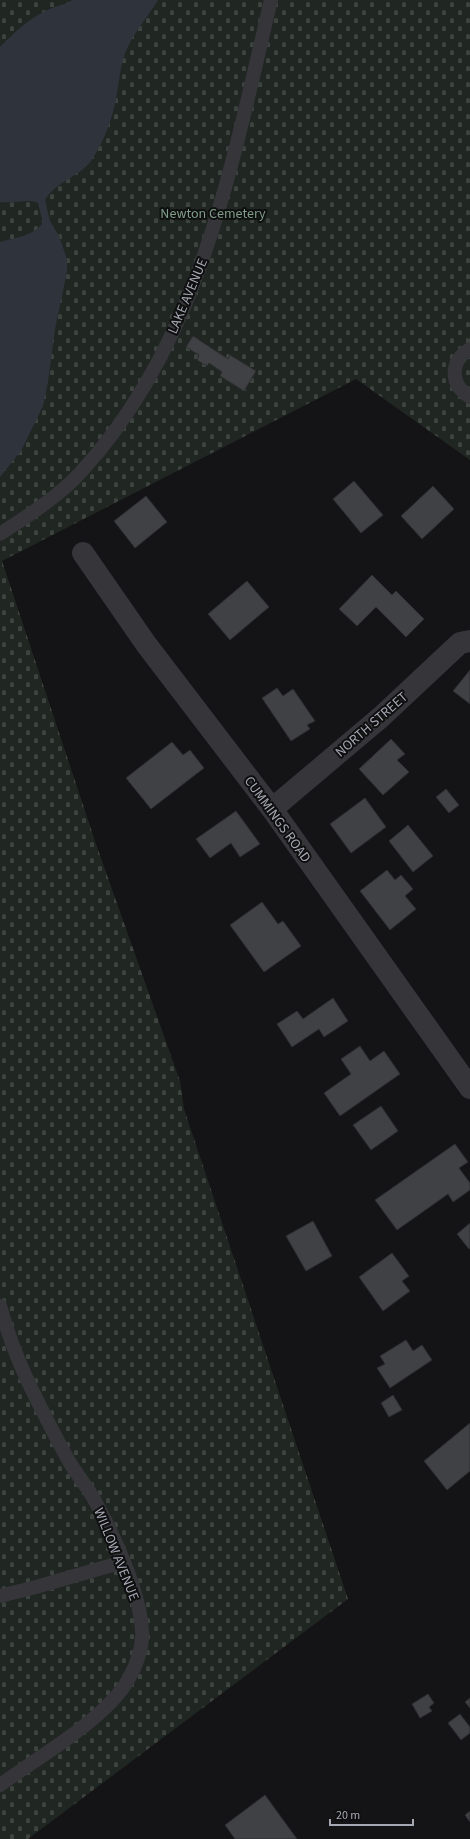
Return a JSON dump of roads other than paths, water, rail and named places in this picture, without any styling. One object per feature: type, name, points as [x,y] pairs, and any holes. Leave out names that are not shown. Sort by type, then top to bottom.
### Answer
[{"type":"street","name":"CUMMINGS ROAD","points":[[83,553],[146,644],[272,809],[470,1088]]},
{"type":"street","name":"NORTH STREET","points":[[272,809],[381,717],[460,643],[470,641]]},
{"type":"lane","name":"LAKE AVENUE","points":[[0,534],[40,508],[80,472],[110,437],[141,393],[197,278],[226,189],[271,0]]},
{"type":"lane","points":[[470,348],[462,354],[456,365],[454,374],[461,391],[470,397]]},
{"type":"lane","name":"WILLOW AVENUE","points":[[0,1306],[20,1364],[36,1398],[70,1462],[94,1499],[108,1525],[138,1602],[142,1632],[138,1657],[128,1680],[113,1700],[80,1729],[0,1785]]},
{"type":"lane","points":[[0,1596],[123,1562]]},
{"type":"park label","name":"Newton Cemetery","points":[[213,213]]}]
